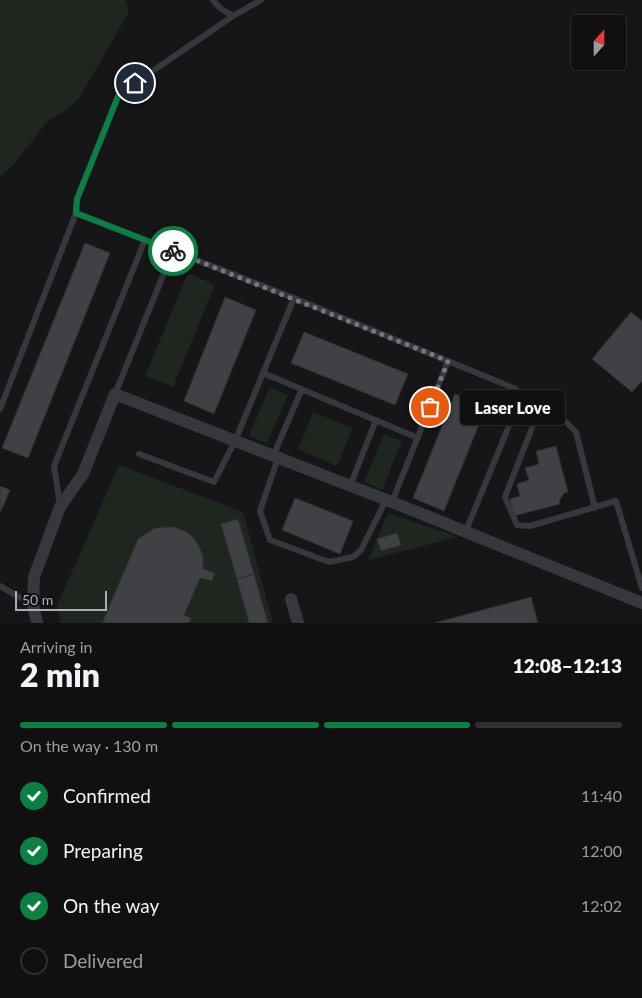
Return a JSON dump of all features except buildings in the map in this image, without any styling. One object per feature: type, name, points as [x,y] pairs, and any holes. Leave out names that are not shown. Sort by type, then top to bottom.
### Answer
[{"type":"street","points":[[37,623],[33,605],[34,577],[60,507],[83,474],[115,394],[389,501],[642,603]]},
{"type":"street","points":[[291,599],[298,623]]},
{"type":"lane","points":[[213,0],[220,8],[233,16]]},
{"type":"lane","points":[[0,409],[76,213],[77,199],[119,94],[233,16],[261,0]]},
{"type":"lane","points":[[76,213],[294,298],[516,389],[513,416],[465,533]]},
{"type":"lane","points":[[60,507],[54,466],[145,240]]},
{"type":"lane","points":[[115,394],[174,251]]},
{"type":"lane","points":[[139,454],[214,482],[235,441],[294,298]]},
{"type":"lane","points":[[302,389],[276,457],[260,511],[270,540],[329,562],[353,558],[361,550],[389,501],[418,438],[448,361]]},
{"type":"lane","points":[[263,373],[418,438]]},
{"type":"lane","points":[[595,508],[576,432],[564,420],[539,410],[505,497],[517,524],[530,526],[595,508],[616,502],[642,588]]},
{"type":"lane","points":[[350,486],[376,420]]},
{"type":"lane","points":[[0,586],[33,605]]},
{"type":"shaded area","points":[[0,0],[125,0],[129,12],[80,97],[70,107],[47,122],[14,164],[0,177]]},
{"type":"shaded area","points":[[188,273],[215,285],[173,387],[145,376]]},
{"type":"shaded area","points":[[270,387],[288,395],[267,443],[249,436]]},
{"type":"shaded area","points":[[313,412],[353,428],[337,466],[298,449]]},
{"type":"shaded area","points":[[384,434],[402,441],[382,490],[364,482]]},
{"type":"shaded area","points":[[119,465],[243,512],[273,623],[61,623],[57,606]]},
{"type":"shaded area","points":[[388,513],[458,537],[368,560]]},
{"type":"way so far","points":[[173,251],[448,361],[430,407]]},
{"type":"place","name":"Laser Love","points":[[430,407]]},
{"type":"route","points":[[135,83],[119,94],[77,199],[76,213],[173,251]]}]
